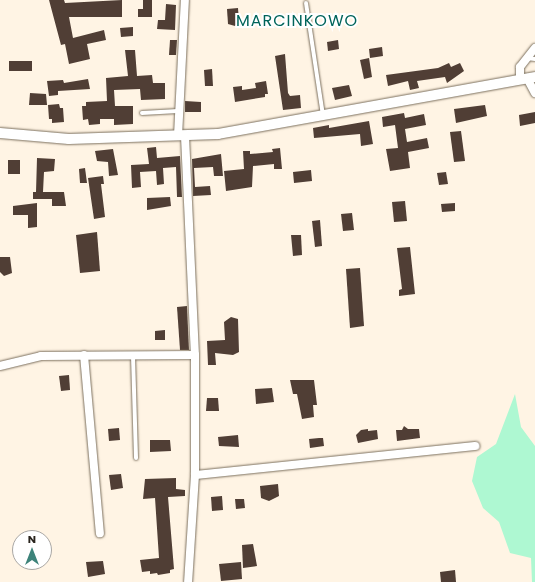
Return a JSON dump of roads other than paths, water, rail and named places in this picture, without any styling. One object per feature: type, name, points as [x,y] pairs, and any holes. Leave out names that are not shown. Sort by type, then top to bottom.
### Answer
[{"type":"street","points":[[185,0],[178,111],[182,136],[195,355],[195,475],[188,582]]},
{"type":"street","points":[[535,48],[525,58],[520,66],[535,93]]},
{"type":"street","points":[[0,133],[68,139],[182,136],[245,130],[527,78]]},
{"type":"street","points":[[84,355],[100,533]]},
{"type":"street","points":[[0,366],[41,356],[195,355]]},
{"type":"street","points":[[195,475],[476,446]]},
{"type":"lane","points":[[306,3],[324,116]]},
{"type":"lane","points":[[525,58],[535,59]]},
{"type":"lane","points":[[142,112],[178,111]]},
{"type":"lane","points":[[133,356],[136,458]]},
{"type":"district","name":"MARCINKOWO","points":[[297,21]]}]
